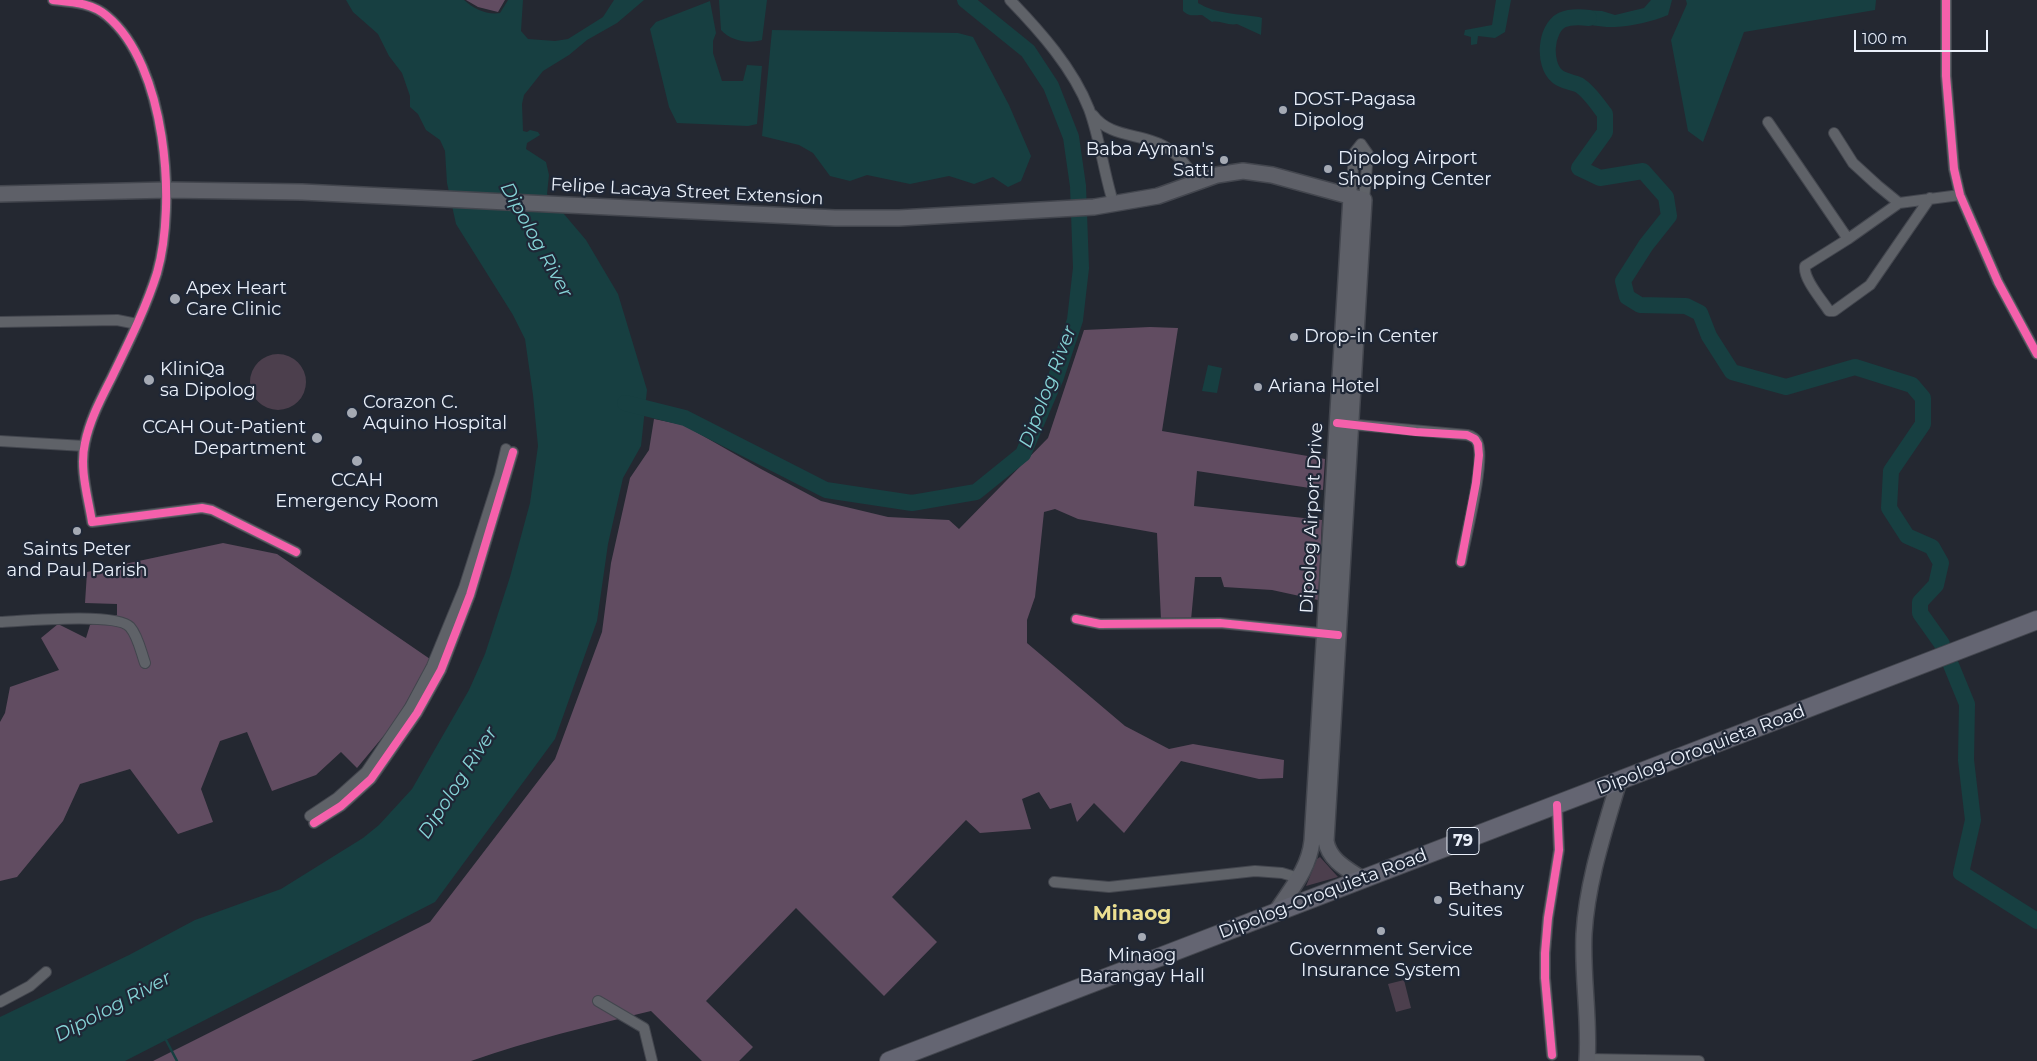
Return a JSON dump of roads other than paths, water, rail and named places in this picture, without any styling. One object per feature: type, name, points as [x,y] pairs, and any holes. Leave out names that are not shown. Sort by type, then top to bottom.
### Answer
[{"type":"highway","name":"Dipolog-Oroquieta Road","points":[[889,1061],[2037,620]]},
{"type":"main road","name":"Felipe Lacaya Street Extension","points":[[0,194],[167,190],[302,192],[835,218],[899,218],[1072,210],[1158,196],[1230,172],[1258,172],[1357,199]]},
{"type":"main road","name":"Dipolog Airport Drive","points":[[1276,912],[1299,878],[1319,841],[1357,199]]},
{"type":"main road","points":[[1587,1060],[1584,953],[1586,914],[1595,864],[1619,782]]},
{"type":"main road","points":[[1319,841],[1335,860],[1362,879]]},
{"type":"street","points":[[53,0],[73,2],[95,8],[121,29],[128,40],[141,66],[157,112],[167,190],[166,220],[161,256],[156,275],[137,324],[93,416],[84,446],[84,473],[93,522],[202,508],[212,510],[296,552]]},
{"type":"street","points":[[1010,0],[1048,44],[1071,76],[1089,110],[1100,124],[1122,134],[1154,141],[1172,151],[1190,169],[1197,182]]},
{"type":"street","points":[[1946,0],[1946,76],[1954,169],[1960,195],[1998,282],[2037,354]]},
{"type":"street","points":[[1089,110],[1111,195]]},
{"type":"street","points":[[1768,122],[1848,239]]},
{"type":"street","points":[[1834,133],[1853,163],[1877,186],[1899,203]]},
{"type":"street","points":[[1930,198],[1870,285],[1831,313],[1813,288],[1804,268],[1805,266],[1848,239],[1899,203],[1930,198],[1960,195]]},
{"type":"street","points":[[0,322],[117,320],[137,324]]},
{"type":"street","points":[[1344,424],[1467,435],[1476,439],[1479,455],[1476,483],[1461,562]]},
{"type":"street","points":[[0,441],[84,446]]},
{"type":"street","points":[[312,820],[340,806],[371,779],[417,713],[441,670],[470,596],[510,450]]},
{"type":"street","points":[[0,622],[45,619],[114,620],[130,627],[145,663]]},
{"type":"street","points":[[1076,619],[1112,625],[1220,623],[1331,634]]},
{"type":"street","points":[[1552,1055],[1545,978],[1545,953],[1548,918],[1559,850],[1557,805]]},
{"type":"street","points":[[1054,882],[1109,887],[1256,872],[1282,873],[1299,878]]},
{"type":"street","points":[[0,1002],[30,986],[46,972]]},
{"type":"street","points":[[598,1001],[644,1028],[652,1061]]},
{"type":"street","points":[[1587,1060],[1699,1061]]},
{"type":"water","points":[[346,0],[464,0],[481,11],[500,13],[508,0],[523,0],[521,31],[528,39],[555,41],[568,39],[603,17],[614,0],[644,0],[617,23],[587,40],[569,55],[543,71],[524,95],[522,104],[523,131],[527,132],[530,130],[538,132],[540,135],[527,143],[526,149],[546,162],[549,175],[547,194],[586,240],[618,294],[647,390],[641,446],[623,478],[608,544],[597,621],[555,739],[435,902],[125,1061],[0,1061],[0,1017],[129,955],[195,920],[281,889],[363,838],[379,825],[412,789],[469,690],[485,654],[510,577],[530,503],[538,446],[525,339],[513,315],[456,224],[447,183],[445,151],[440,140],[426,130],[418,114],[410,107],[410,96],[402,73],[389,56],[378,34],[353,12]]},
{"type":"water","points":[[719,0],[767,0],[762,40],[740,41],[725,34],[721,30]]},
{"type":"water","points":[[1183,0],[1198,0],[1198,3],[1212,9],[1262,18],[1261,35],[1237,24],[1212,22],[1202,15],[1188,14],[1183,11]]},
{"type":"water","points":[[1496,0],[1511,0],[1505,32],[1495,38],[1478,36],[1477,44],[1471,45],[1471,37],[1464,35],[1465,30],[1492,25]]},
{"type":"water","points":[[1651,0],[1672,0],[1668,15],[1635,25],[1608,27],[1579,24],[1565,25],[1569,14],[1584,10],[1602,11],[1615,15],[1644,8]]},
{"type":"water","points":[[1686,0],[1876,0],[1875,10],[1744,32],[1703,142],[1688,131],[1671,40],[1687,4]]},
{"type":"water","points":[[710,1],[716,33],[713,41],[713,53],[722,81],[743,81],[747,65],[762,66],[757,124],[748,126],[677,123],[669,107],[650,29],[656,22]]},
{"type":"water","points":[[772,30],[958,33],[973,37],[1009,105],[1031,156],[1021,181],[1008,187],[993,177],[974,184],[949,176],[910,184],[867,175],[850,181],[830,176],[813,153],[799,145],[762,136]]},
{"type":"water","points":[[1208,365],[1222,368],[1217,393],[1202,391]]},
{"type":"waterway","name":"Dipolog River","points":[[625,403],[685,418],[826,490],[912,503],[976,492],[1023,454],[1056,377],[1075,320],[1081,268],[1078,186],[1071,137],[1051,86],[1028,51],[965,0]]},
{"type":"waterway","points":[[1589,18],[1568,18],[1556,24],[1549,39],[1548,47],[1549,63],[1552,71],[1562,79],[1583,88],[1605,114],[1605,132],[1579,168],[1600,178],[1643,171],[1666,197],[1669,216],[1646,245],[1623,281],[1627,297],[1640,305],[1686,306],[1700,313],[1709,336],[1732,372],[1786,387],[1855,367],[1912,385],[1923,398],[1923,424],[1891,471],[1889,508],[1907,536],[1932,547],[1941,563],[1936,585],[1920,602],[1920,613],[1942,644]]},
{"type":"waterway","points":[[1951,665],[1967,704],[1966,760],[1973,820],[1961,873],[2037,921]]},
{"type":"waterway","points":[[166,1040],[177,1061]]},
{"type":"place","name":"DOST-Pagasa Dipolog","points":[[1283,110]]},
{"type":"place","name":"Baba Ayman's Satti","points":[[1224,160]]},
{"type":"place","name":"Dipolog Airport Shopping Center","points":[[1328,169]]},
{"type":"place","name":"Apex Heart Care Clinic","points":[[175,299]]},
{"type":"place","name":"Drop-in Center","points":[[1294,337]]},
{"type":"place","name":"KliniQa sa Dipolog","points":[[149,380]]},
{"type":"place","name":"Ariana Hotel","points":[[1258,387]]},
{"type":"place","name":"Corazon C. Aquino Hospital","points":[[352,413]]},
{"type":"place","name":"CCAH Out-Patient Department","points":[[317,438]]},
{"type":"place","name":"CCAH Emergency Room","points":[[357,461]]},
{"type":"place","name":"Saints Peter and Paul Parish","points":[[77,531]]},
{"type":"place","name":"Bethany Suites","points":[[1438,900]]},
{"type":"place","name":"Government Service Insurance System","points":[[1381,931]]},
{"type":"place","name":"Minaog Barangay Hall","points":[[1142,937]]},
{"type":"district","name":"Minaog","points":[[1132,914]]}]
